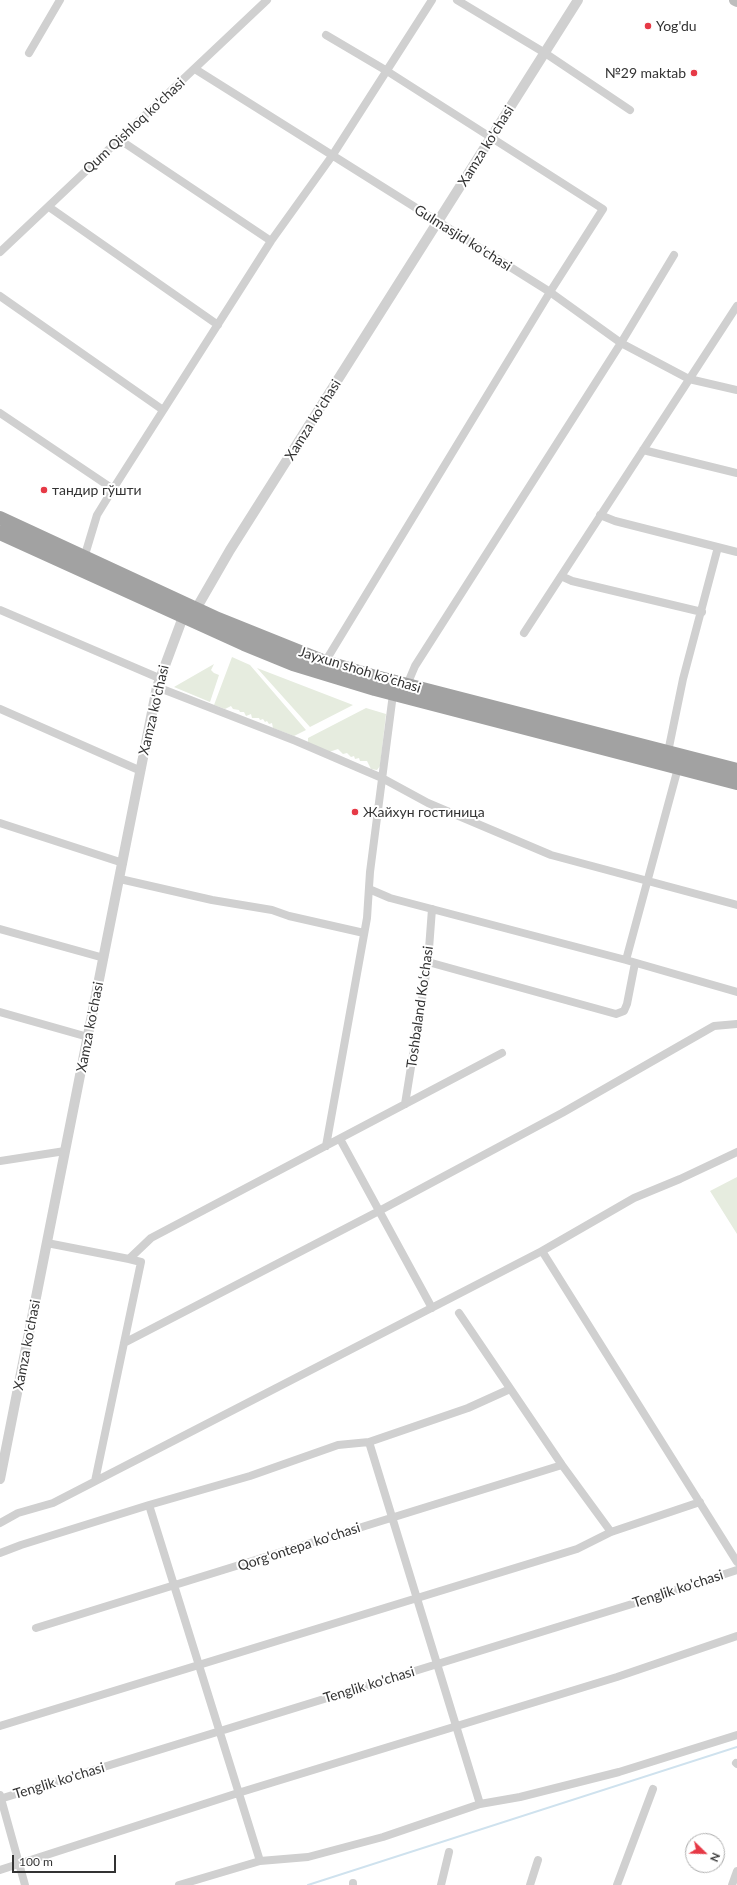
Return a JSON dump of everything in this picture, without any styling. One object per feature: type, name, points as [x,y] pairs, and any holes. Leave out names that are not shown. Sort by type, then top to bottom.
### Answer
[{"type":"highway","name":"Jayxun shoh ko'chasi","points":[[0,518],[196,609],[326,662],[408,685],[737,770]]},
{"type":"highway","name":"Jayxun shoh ko'chasi","points":[[0,534],[292,664],[393,694],[737,783]]},
{"type":"street","points":[[29,53],[60,0]]},
{"type":"street","name":"Qum Qishloq ko'chasi","points":[[0,252],[267,0]]},
{"type":"street","points":[[84,558],[97,515],[113,489],[272,241],[332,156],[432,0]]},
{"type":"street","points":[[457,0],[545,53],[630,110]]},
{"type":"street","name":"Xamza ko'chasi","points":[[196,609],[230,550],[578,0]]},
{"type":"street","points":[[326,35],[387,71],[603,209],[550,292],[326,662]]},
{"type":"street","name":"Gulmasjid ko'chasi","points":[[195,69],[550,292],[621,343],[689,379],[737,390]]},
{"type":"street","points":[[120,140],[272,241]]},
{"type":"street","points":[[49,206],[218,325]]},
{"type":"street","points":[[408,685],[415,666],[621,343],[674,255]]},
{"type":"street","points":[[0,296],[163,410]]},
{"type":"street","points":[[524,633],[737,306]]},
{"type":"street","points":[[0,413],[113,489]]},
{"type":"street","points":[[643,450],[737,472]]},
{"type":"street","points":[[600,515],[615,521],[737,552]]},
{"type":"street","points":[[668,752],[683,679],[718,547]]},
{"type":"street","points":[[561,576],[572,581],[702,612]]},
{"type":"street","points":[[182,616],[196,609]]},
{"type":"street","points":[[0,610],[158,683],[296,740],[382,778],[428,803],[551,855],[737,905]]},
{"type":"street","name":"Xamza ko'chasi","points":[[0,1479],[158,683],[182,616]]},
{"type":"street","points":[[326,1146],[364,933],[393,694]]},
{"type":"street","points":[[0,709],[141,771]]},
{"type":"street","points":[[626,960],[678,768]]},
{"type":"street","points":[[0,823],[123,863]]},
{"type":"street","points":[[120,879],[212,900],[272,910],[289,916],[364,933]]},
{"type":"street","points":[[369,890],[390,898],[432,910],[626,960],[737,992]]},
{"type":"street","name":"Toshbaland Koʻchasi","points":[[405,1104],[428,962],[432,910]]},
{"type":"street","points":[[0,929],[104,958]]},
{"type":"street","points":[[428,962],[616,1014],[624,1012],[627,1004],[635,963]]},
{"type":"street","points":[[0,1012],[88,1037]]},
{"type":"street","points":[[124,1343],[379,1211],[562,1113],[714,1026],[737,1024]]},
{"type":"street","points":[[129,1259],[151,1238],[502,1053]]},
{"type":"street","points":[[340,1139],[432,1308]]},
{"type":"street","points":[[0,1161],[65,1152]]},
{"type":"street","points":[[0,1523],[18,1512],[53,1502],[95,1481],[542,1251],[634,1198],[680,1179],[737,1152]]},
{"type":"street","points":[[47,1243],[141,1262],[95,1481]]},
{"type":"street","points":[[542,1251],[737,1562]]},
{"type":"street","points":[[458,1312],[562,1466],[611,1532]]},
{"type":"street","points":[[0,1553],[21,1544],[250,1476],[338,1445],[369,1442],[468,1408],[510,1388]]},
{"type":"street","points":[[369,1442],[480,1804]]},
{"type":"street","name":"Qorg'ontepa ko'chasi","points":[[36,1628],[174,1587],[562,1466]]},
{"type":"street","points":[[0,1726],[577,1549],[611,1532],[700,1502]]},
{"type":"street","points":[[149,1505],[260,1861]]},
{"type":"street","name":"Tenglik ko'chasi","points":[[0,1798],[220,1732],[737,1570]]},
{"type":"street","points":[[0,1870],[238,1792],[617,1677],[737,1636]]},
{"type":"street","points":[[179,1885],[260,1861],[308,1857],[383,1837],[480,1804],[520,1797],[619,1772],[737,1735]]},
{"type":"street","points":[[617,1885],[653,1789]]},
{"type":"street","points":[[0,1798],[25,1885]]},
{"type":"street","points":[[441,1885],[449,1852]]},
{"type":"street","points":[[530,1885],[538,1860]]},
{"type":"street","points":[[732,1885],[737,1871]]},
{"type":"shaded area","points":[[232,657],[250,665],[306,730],[294,736],[273,728],[272,723],[269,724],[263,719],[260,720],[259,718],[252,718],[251,714],[246,716],[244,712],[233,709],[231,706],[225,709],[214,705]]},
{"type":"shaded area","points":[[214,664],[211,670],[219,675],[210,702],[174,687]]},
{"type":"shaded area","points":[[257,668],[353,705],[310,727]]},
{"type":"shaded area","points":[[366,708],[386,714],[380,766],[377,770],[371,769],[367,761],[360,761],[359,758],[355,759],[354,756],[351,757],[347,753],[343,754],[338,749],[329,752],[308,744],[308,738]]},
{"type":"shaded area","points":[[737,1177],[737,1234],[710,1191]]},
{"type":"waterway","points":[[308,1885],[737,1747]]},
{"type":"place","name":"Yog'du","points":[[648,26]]},
{"type":"place","name":"№29 maktab","points":[[694,73]]},
{"type":"place","name":"тандир гўшти","points":[[44,490]]},
{"type":"place","name":"Жайхун гостиница","points":[[355,812]]}]
